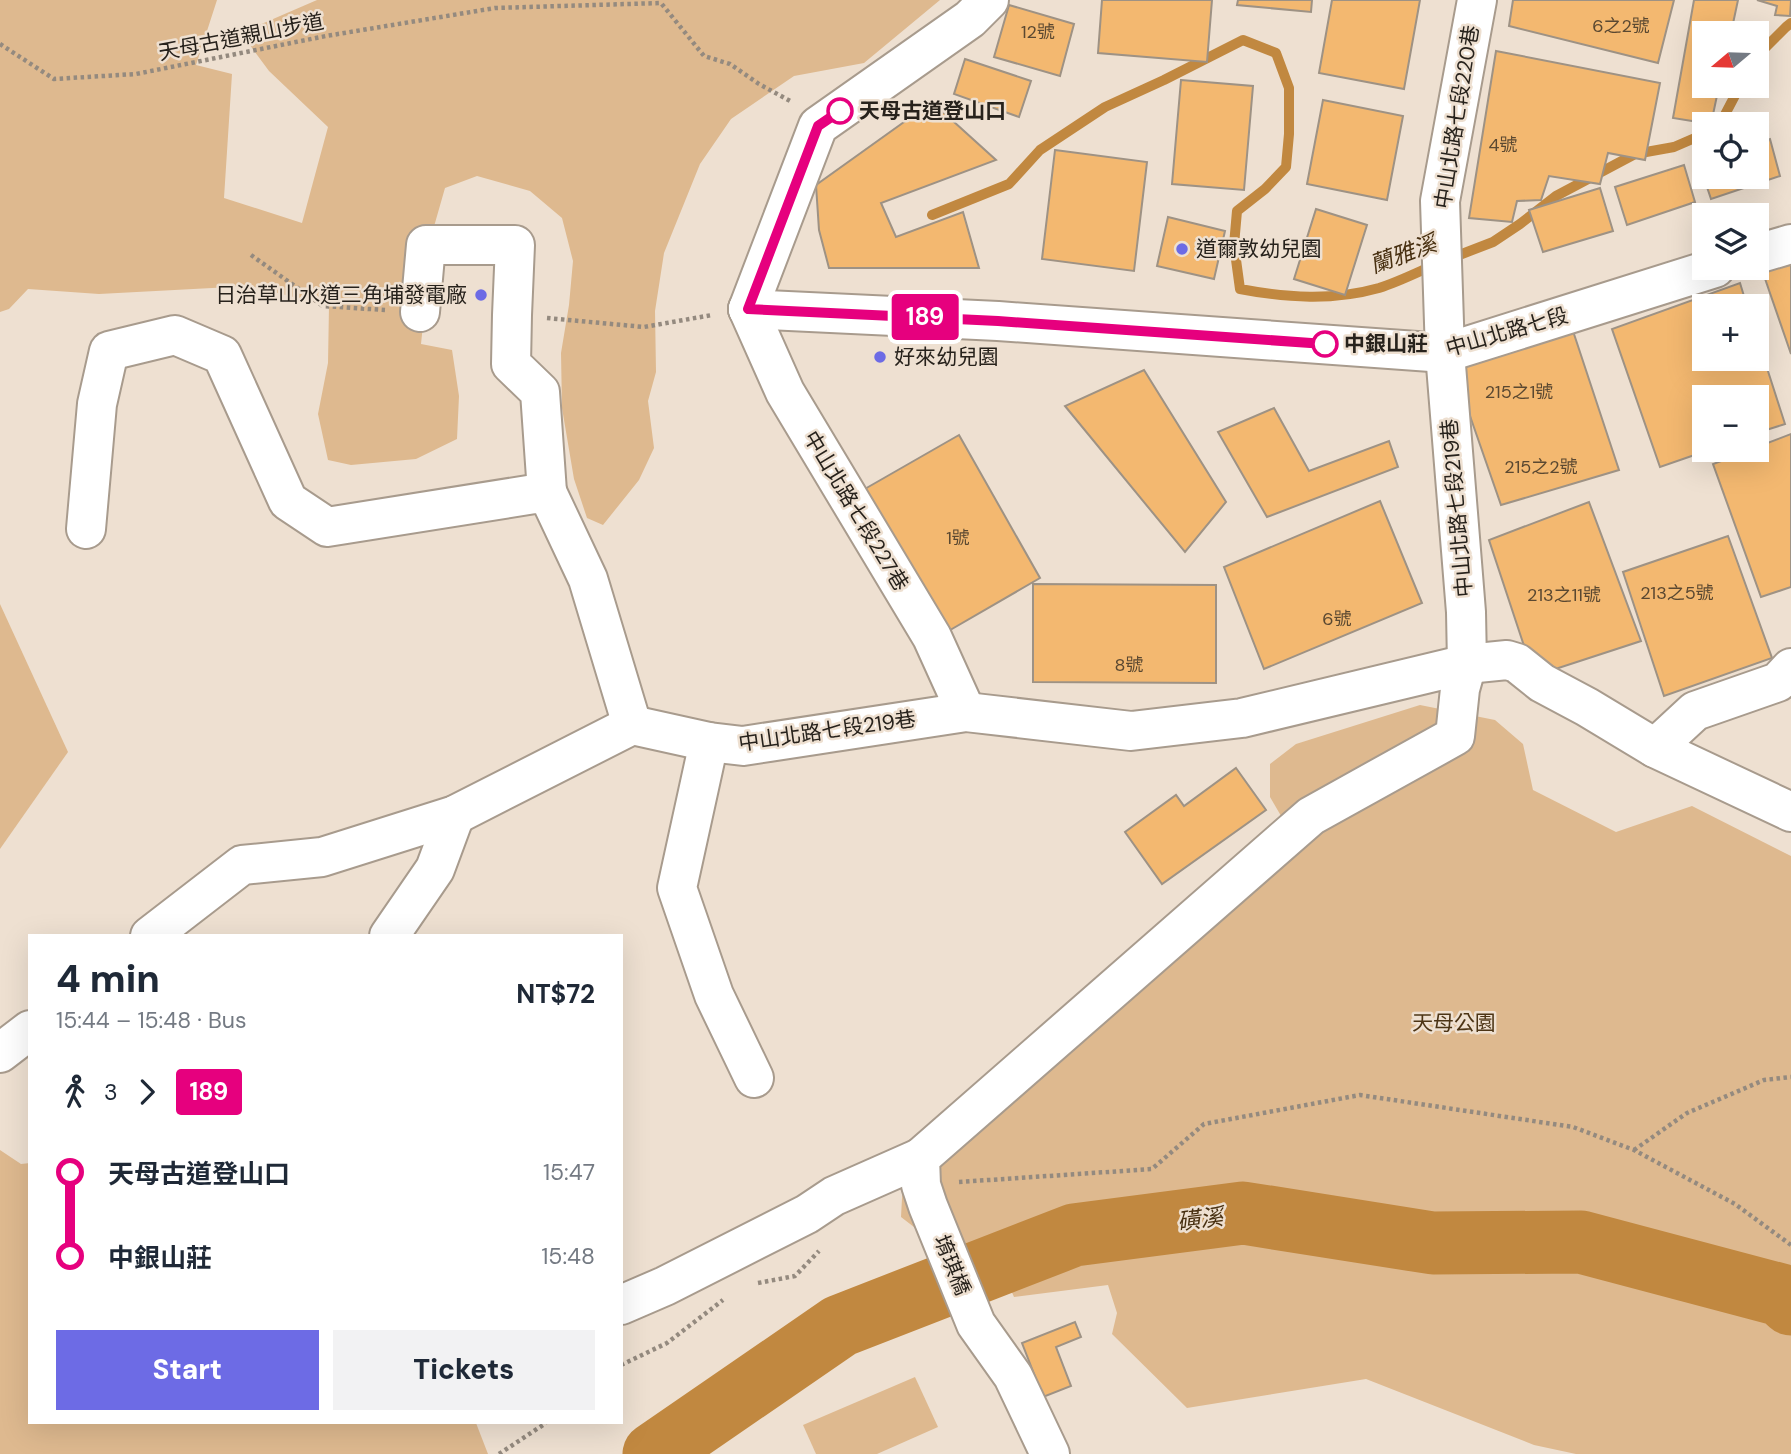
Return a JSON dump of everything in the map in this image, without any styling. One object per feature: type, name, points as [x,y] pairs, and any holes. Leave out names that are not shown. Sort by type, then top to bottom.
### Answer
[{"type":"street","points":[[748,309],[818,126],[970,19],[989,0]]},
{"type":"street","name":"中山北路七段220巷","points":[[1445,353],[1440,201],[1476,4]]},
{"type":"street","points":[[1769,250],[1791,244]]},
{"type":"street","points":[[153,934],[242,864],[322,857],[455,815],[632,725],[588,579],[547,492],[540,391],[512,363],[515,245],[426,245],[420,312]]},
{"type":"street","name":"中山北路七段","points":[[748,309],[998,321],[1445,353],[1692,275]]},
{"type":"street","name":"中山北路七段227巷","points":[[748,309],[785,392],[932,637],[966,712]]},
{"type":"street","points":[[86,529],[97,404],[109,351],[175,335],[222,355],[288,500],[327,527],[547,492]]},
{"type":"street","name":"中山北路七段219巷","points":[[923,1183],[1311,816],[1455,736],[1460,689],[1466,664],[1466,612],[1445,353]]},
{"type":"street","points":[[1466,664],[1507,660],[1517,663],[1542,683],[1587,706],[1655,748],[1791,812]]},
{"type":"street","name":"中山北路七段219巷","points":[[632,725],[709,742],[743,746],[966,712],[1131,731],[1242,718],[1466,664]]},
{"type":"street","points":[[1655,748],[1695,710],[1778,682],[1791,668]]},
{"type":"street","points":[[709,742],[677,888],[714,995],[754,1078]]},
{"type":"street","points":[[390,934],[435,869],[455,815]]},
{"type":"street","points":[[0,1054],[28,1032]]},
{"type":"street","points":[[623,1304],[666,1286],[807,1214],[834,1196],[923,1183]]},
{"type":"street","name":"堉琪橋","points":[[923,1183],[976,1324],[1013,1376],[1050,1454]]},
{"type":"path","name":"天母古道親山步道","points":[[0,44],[54,79],[136,74],[326,36],[495,8],[661,3],[704,56],[730,64],[792,102]]},
{"type":"path","points":[[251,255],[323,306],[420,312]]},
{"type":"path","points":[[512,315],[644,327],[748,309]]},
{"type":"path","points":[[1634,1150],[1687,1113],[1764,1080],[1791,1077]]},
{"type":"path","points":[[923,1183],[1152,1169],[1204,1124],[1360,1094],[1573,1127],[1634,1150],[1735,1204],[1791,1245]]},
{"type":"path","points":[[756,1283],[795,1276],[825,1245]]},
{"type":"path","points":[[623,1364],[667,1343],[732,1294]]},
{"type":"path","points":[[499,1454],[544,1424]]},
{"type":"green space","points":[[0,0],[217,0],[196,65],[232,74],[224,198],[302,223],[328,127],[269,71],[241,33],[317,0],[940,0],[864,63],[794,76],[731,119],[700,164],[664,253],[655,311],[656,372],[648,401],[654,448],[639,480],[603,525],[587,518],[574,479],[562,408],[561,353],[573,261],[562,218],[530,191],[477,176],[445,188],[433,230],[421,344],[452,350],[459,396],[457,439],[416,459],[351,465],[328,460],[318,414],[328,363],[329,306],[250,286],[99,294],[28,289],[9,309],[0,312]]},
{"type":"green space","points":[[0,604],[68,752],[0,849]]},
{"type":"green space","name":"天母公園","points":[[1420,705],[1495,720],[1523,744],[1533,790],[1616,832],[1692,806],[1791,856],[1791,1454],[1576,1454],[1534,1445],[1366,1379],[1187,1408],[1112,1334],[1117,1313],[1108,1285],[1014,1297],[994,1251],[971,1251],[936,1244],[901,1217],[904,1161],[1291,833],[1270,797],[1270,764],[1296,744]]},
{"type":"green space","points":[[0,1150],[21,1164],[28,1163],[28,1424],[476,1424],[488,1454],[0,1454]]},
{"type":"green space","points":[[915,1377],[938,1427],[877,1454],[816,1454],[803,1425]]},
{"type":"building","points":[[1102,0],[1212,0],[1207,62],[1098,53]]},
{"type":"building","points":[[1238,0],[1312,0],[1311,12],[1237,5]]},
{"type":"building","points":[[1332,0],[1420,0],[1404,89],[1319,73]]},
{"type":"building","points":[[1513,0],[1674,0],[1658,63],[1509,26]]},
{"type":"building","points":[[1694,0],[1738,0],[1734,21],[1692,21],[1692,98],[1716,98],[1714,112],[1692,112],[1692,121],[1673,118]]},
{"type":"building","points":[[1757,0],[1791,0],[1790,16],[1775,15],[1777,6]]},
{"type":"building","points":[[1009,5],[1074,24],[1060,76],[994,57]]},
{"type":"building","points":[[1496,51],[1660,83],[1645,160],[1608,153],[1600,184],[1549,176],[1541,200],[1517,201],[1512,222],[1469,218]]},
{"type":"building","points":[[965,59],[1031,81],[1019,117],[954,94]]},
{"type":"building","points":[[1181,80],[1253,86],[1244,190],[1172,184]]},
{"type":"building","points":[[1323,100],[1403,116],[1387,200],[1307,184]]},
{"type":"building","points":[[932,102],[996,160],[881,203],[896,237],[963,212],[979,268],[829,268],[819,230],[816,185]]},
{"type":"building","points":[[1769,139],[1780,176],[1769,180]]},
{"type":"building","points":[[1055,150],[1147,162],[1134,271],[1042,259]]},
{"type":"building","points":[[1684,165],[1695,202],[1627,225],[1615,187]]},
{"type":"building","points":[[1600,188],[1613,231],[1543,252],[1529,210]]},
{"type":"building","points":[[1708,189],[1741,189],[1711,199]]},
{"type":"building","points":[[1316,209],[1367,225],[1345,295],[1294,279]]},
{"type":"building","points":[[1168,217],[1225,231],[1214,279],[1157,266]]},
{"type":"building","points":[[1791,261],[1791,354],[1765,280],[1769,280],[1769,268]]},
{"type":"building","points":[[1740,283],[1743,294],[1709,294]]},
{"type":"building","points":[[1692,300],[1692,371],[1768,371],[1785,424],[1769,429],[1769,385],[1692,385],[1692,456],[1660,467],[1612,329]]},
{"type":"building","points":[[1573,331],[1619,470],[1501,505],[1454,370]]},
{"type":"building","points":[[1144,370],[1226,502],[1185,552],[1065,406]]},
{"type":"building","points":[[1274,408],[1309,471],[1389,441],[1398,467],[1267,517],[1218,432]]},
{"type":"building","points":[[1791,434],[1791,587],[1761,597],[1713,464],[1769,462],[1769,442]]},
{"type":"building","points":[[959,435],[1040,578],[945,633],[863,490]]},
{"type":"building","points":[[1380,501],[1422,603],[1264,669],[1224,567]]},
{"type":"building","points":[[1589,502],[1641,641],[1534,676],[1489,540]]},
{"type":"building","points":[[1728,536],[1772,658],[1664,696],[1623,572]]},
{"type":"building","points":[[1033,584],[1216,585],[1216,683],[1033,682]]},
{"type":"building","points":[[1236,768],[1266,810],[1162,884],[1125,832],[1176,795],[1184,806]]},
{"type":"building","points":[[1075,1322],[1081,1337],[1056,1347],[1071,1386],[1043,1397],[1022,1343]]},
{"type":"waterway","name":"蘭雅溪","points":[[1769,44],[1791,23]]},
{"type":"waterway","name":"蘭雅溪","points":[[932,215],[1009,184],[1040,150],[1105,107],[1243,40],[1276,53],[1289,88],[1289,134],[1286,167],[1265,189],[1237,211],[1234,245],[1240,289],[1293,296],[1344,295],[1379,288],[1434,265]]},
{"type":"waterway","name":"蘭雅溪","points":[[1726,112],[1734,98]]},
{"type":"waterway","name":"蘭雅溪","points":[[1449,259],[1493,242],[1556,196],[1635,154],[1674,147],[1692,139]]},
{"type":"waterway","name":"磺溪","points":[[654,1454],[840,1326],[1074,1235],[1243,1213],[1433,1243],[1581,1242],[1781,1295],[1791,1304]]},
{"type":"bus line","name":"189","points":[[840,111],[818,126],[748,309],[998,321],[1325,344]]},
{"type":"place","name":"天母古道登山口","points":[[840,111]]},
{"type":"place","name":"道爾敦幼兒園","points":[[1182,249]]},
{"type":"place","name":"日治草山水道三角埔發電廠","points":[[481,295]]},
{"type":"place","name":"中銀山莊","points":[[1325,344]]},
{"type":"place","name":"好來幼兒園","points":[[880,357]]}]
